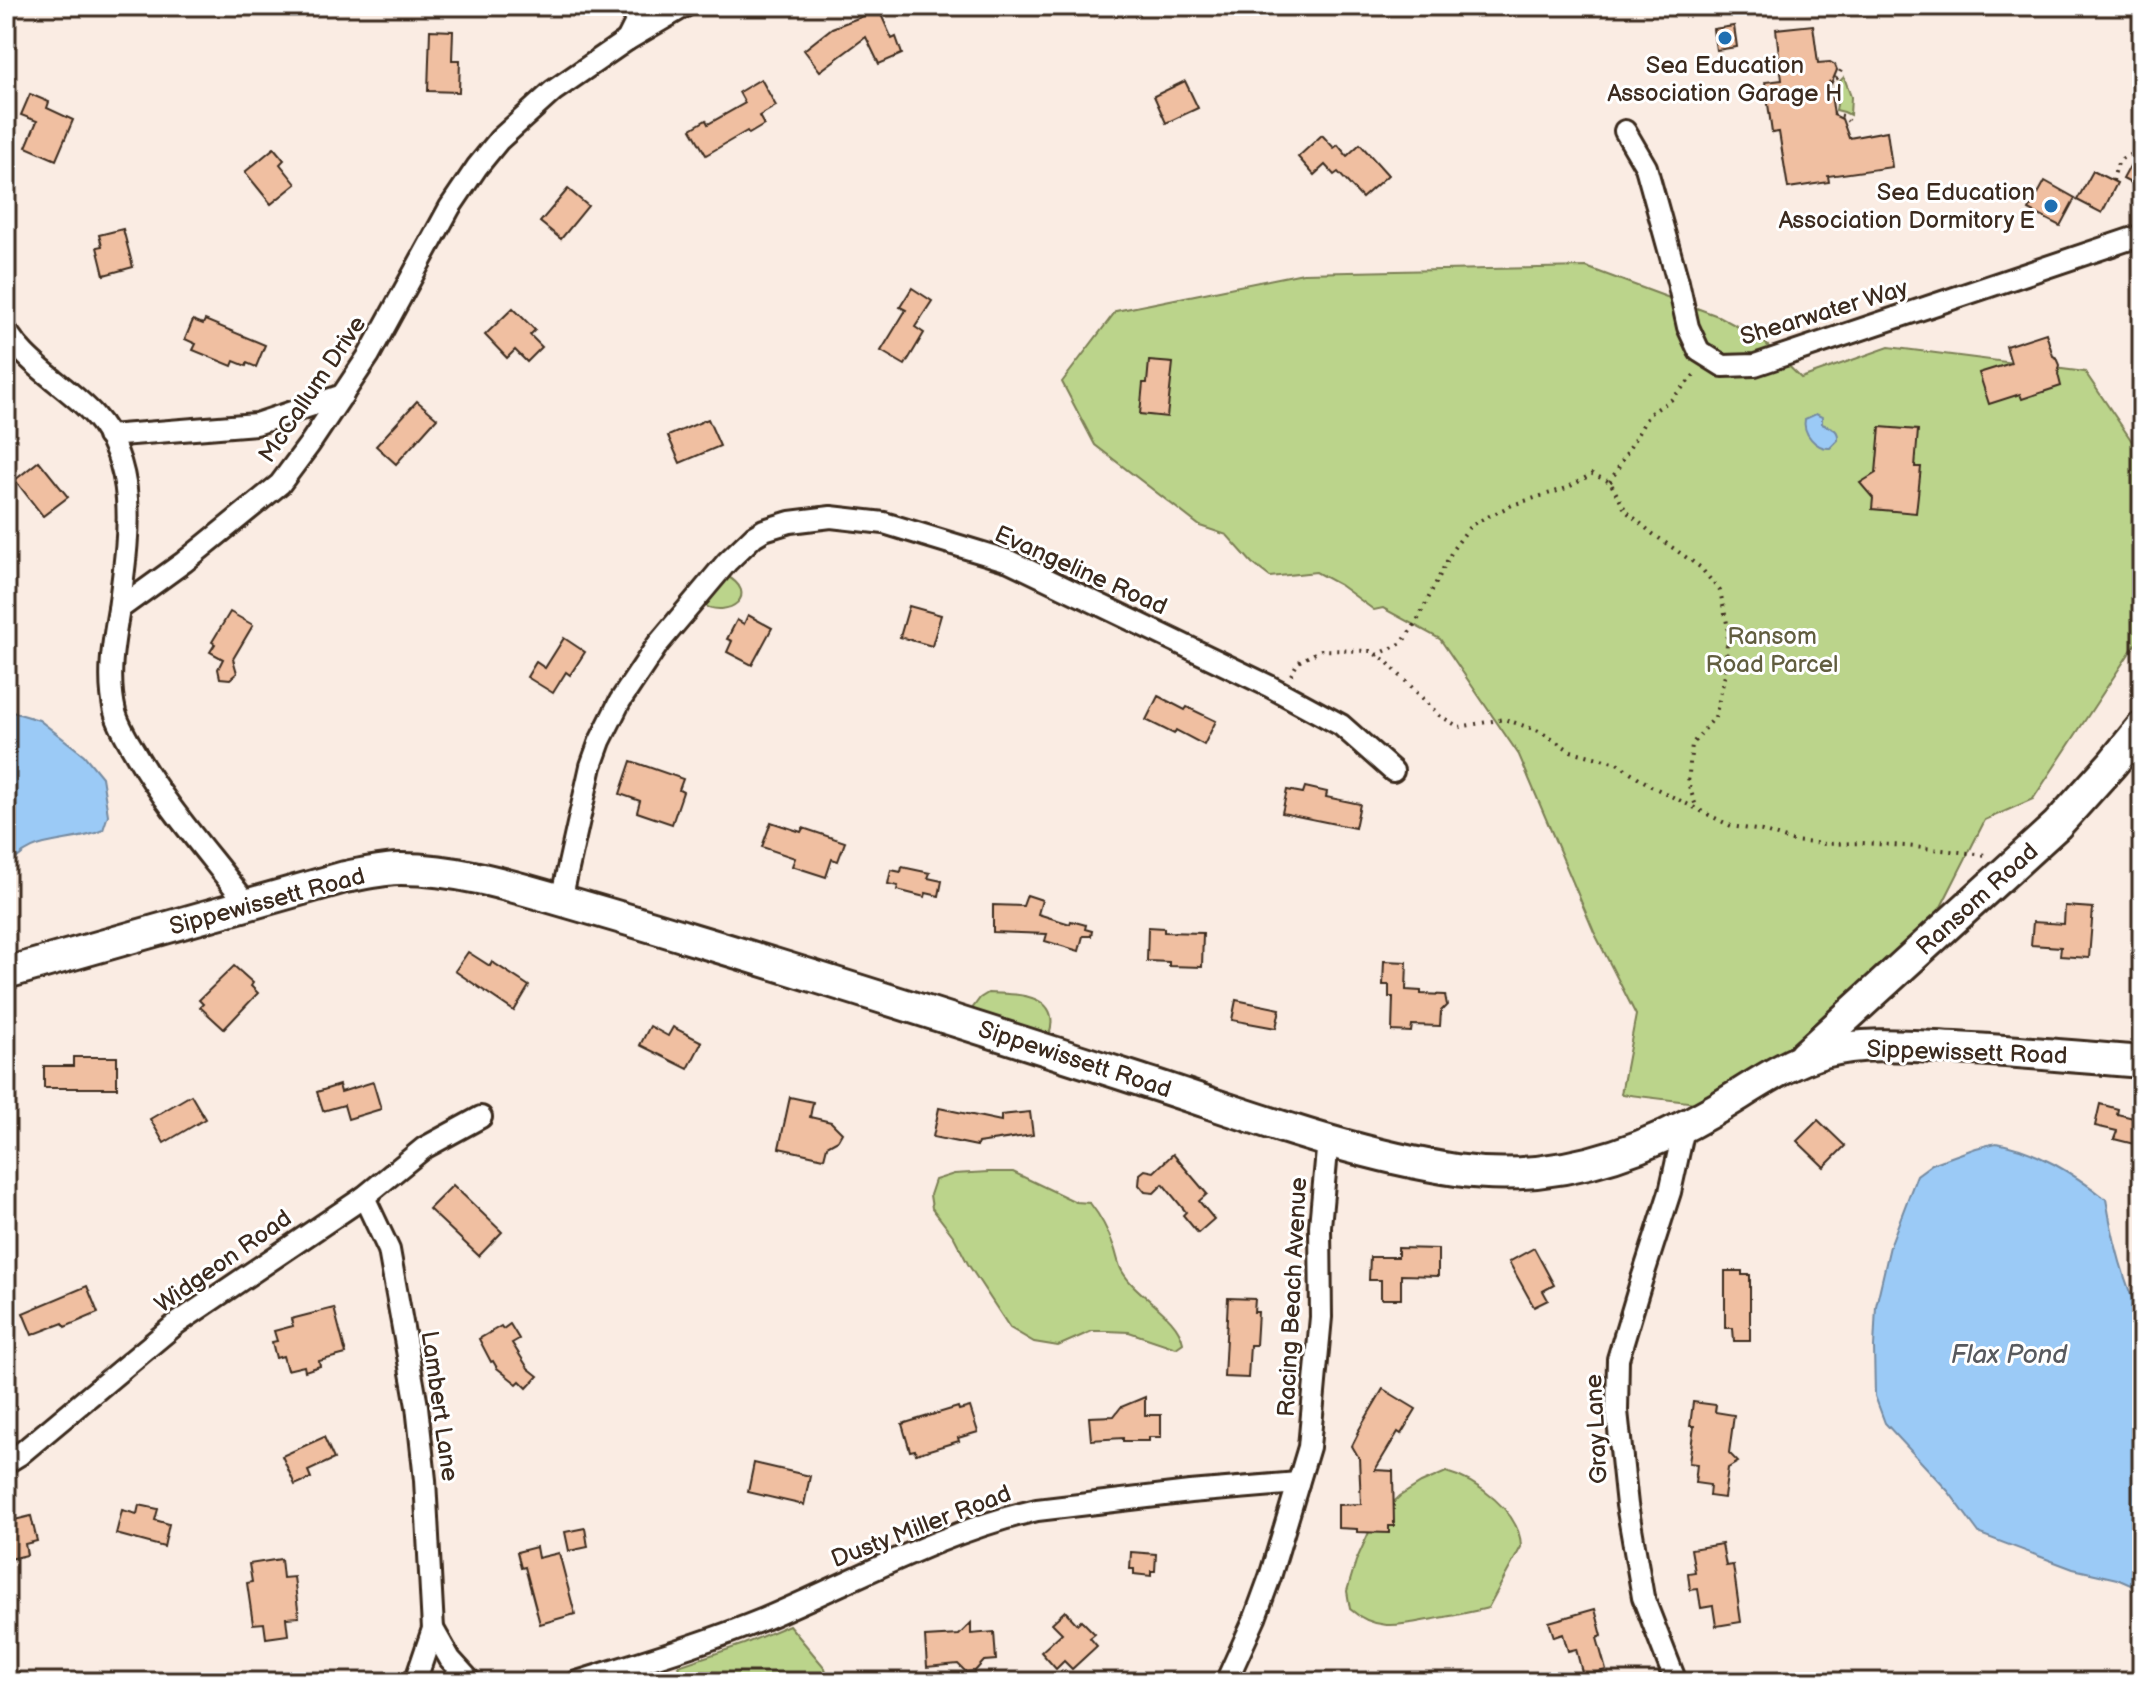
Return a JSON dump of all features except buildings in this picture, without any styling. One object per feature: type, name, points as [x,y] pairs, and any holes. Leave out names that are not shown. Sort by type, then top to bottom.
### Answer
[{"type":"main road","name":"Ransom Road","points":[[1799,1060],[2057,825],[2142,727]]},
{"type":"main road","name":"Sippewissett Road","points":[[6,973],[345,877],[395,869],[472,876],[888,999],[1328,1140],[1429,1166],[1512,1175],[1533,1174],[1594,1161],[1653,1142],[1684,1128],[1799,1060],[1849,1047],[1984,1050],[2142,1062]]},
{"type":"street","points":[[627,40],[644,6]]},
{"type":"street","name":"McCallum Drive","points":[[119,609],[184,562],[280,484],[343,395],[389,320],[450,207],[499,140],[553,91],[627,40],[685,6]]},
{"type":"street","points":[[1625,131],[1646,167],[1688,327],[1699,351],[1708,357]]},
{"type":"street","name":"Shearwater Way","points":[[1708,357],[1723,366],[1755,365],[2142,235]]},
{"type":"street","points":[[6,331],[21,351],[94,416],[108,436],[126,486],[129,515],[111,662],[111,690],[116,716],[171,809],[247,904]]},
{"type":"street","points":[[108,436],[256,424],[343,395]]},
{"type":"street","name":"Evangeline Road","points":[[561,900],[591,766],[620,701],[658,644],[727,562],[754,536],[777,525],[831,517],[884,523],[1002,559],[1283,693],[1341,725],[1393,771]]},
{"type":"street","name":"Widgeon Road","points":[[6,1463],[176,1324],[364,1197],[424,1148],[481,1117]]},
{"type":"street","name":"Gray Lane","points":[[1676,1682],[1643,1597],[1627,1505],[1617,1411],[1618,1359],[1670,1192],[1684,1128]]},
{"type":"street","name":"Racing Beach Avenue","points":[[1226,1682],[1270,1577],[1309,1447],[1321,1317],[1320,1226],[1328,1140]]},
{"type":"street","name":"Lambert Lane","points":[[364,1197],[389,1250],[417,1406],[425,1480],[433,1629],[415,1682]]},
{"type":"street","name":"Dusty Miller Road","points":[[577,1682],[729,1633],[946,1539],[1016,1515],[1190,1492],[1298,1483]]},
{"type":"street","name":"Lambert Lane","points":[[433,1629],[450,1659],[471,1682]]},
{"type":"path","points":[[1829,83],[1837,78],[1841,70]]},
{"type":"path","points":[[1833,114],[1841,115],[1848,121]]},
{"type":"path","points":[[2113,181],[2121,158],[2142,152]]},
{"type":"path","points":[[1610,482],[1649,414],[1671,400],[1694,377],[1708,357]]},
{"type":"path","points":[[1377,655],[1402,643],[1417,621],[1453,549],[1471,525],[1512,505],[1567,488],[1592,474],[1610,482],[1626,511],[1700,567],[1720,591],[1728,628],[1725,675],[1715,717],[1692,744],[1688,783],[1697,810]]},
{"type":"path","points":[[1283,693],[1298,662],[1321,650],[1370,651],[1385,660],[1439,715],[1459,727],[1504,719],[1539,731],[1571,751],[1617,763],[1651,786],[1731,826],[1762,831],[1792,841],[1906,846],[1990,856],[2014,865]]},
{"type":"green space","points":[[1844,77],[1851,97],[1850,115],[1836,110],[1838,99],[1835,86]]},
{"type":"green space","name":"Ransom Road Parcel","points":[[1586,267],[1718,316],[1761,339],[1801,378],[1889,347],[2085,372],[2142,456],[2142,634],[2033,799],[1985,820],[1912,964],[1729,1107],[1621,1094],[1636,1015],[1594,932],[1519,755],[1440,639],[1383,608],[1374,610],[1316,572],[1270,577],[1252,563],[1227,535],[1200,526],[1095,445],[1062,382],[1116,311],[1303,273]]},
{"type":"green space","points":[[725,575],[736,582],[741,590],[737,603],[722,609],[701,604]]},
{"type":"green space","points":[[988,993],[1023,996],[1043,1004],[1052,1022],[1049,1036],[969,1013]]},
{"type":"green space","points":[[1013,1172],[1076,1202],[1090,1203],[1107,1229],[1122,1271],[1173,1323],[1183,1343],[1176,1348],[1129,1332],[1092,1331],[1058,1346],[1034,1342],[1010,1328],[954,1237],[932,1208],[930,1195],[935,1180],[954,1174]]},
{"type":"green space","points":[[1446,1472],[1470,1482],[1495,1499],[1514,1522],[1519,1534],[1521,1547],[1488,1608],[1396,1625],[1384,1625],[1361,1617],[1350,1609],[1347,1591],[1374,1521],[1400,1496]]},
{"type":"green space","points":[[789,1625],[825,1668],[829,1682],[684,1682],[678,1666]]},
{"type":"water","points":[[1816,414],[1822,417],[1822,424],[1837,433],[1838,440],[1830,448],[1820,446],[1808,435],[1805,419]]},
{"type":"water","points":[[6,710],[39,720],[84,755],[102,777],[108,815],[103,830],[37,846],[15,860],[6,873]]},
{"type":"water","name":"Flax Pond","points":[[1996,1143],[2026,1151],[2054,1164],[2106,1199],[2120,1262],[2142,1321],[2142,1590],[2117,1579],[2073,1569],[1980,1534],[1948,1491],[1885,1423],[1875,1396],[1876,1306],[1890,1246],[1917,1175],[1932,1164]]},
{"type":"place","name":"Sea Education Association Garage H","points":[[1725,38]]},
{"type":"place","name":"Sea Education Association Dormitory E","points":[[2051,206]]}]
